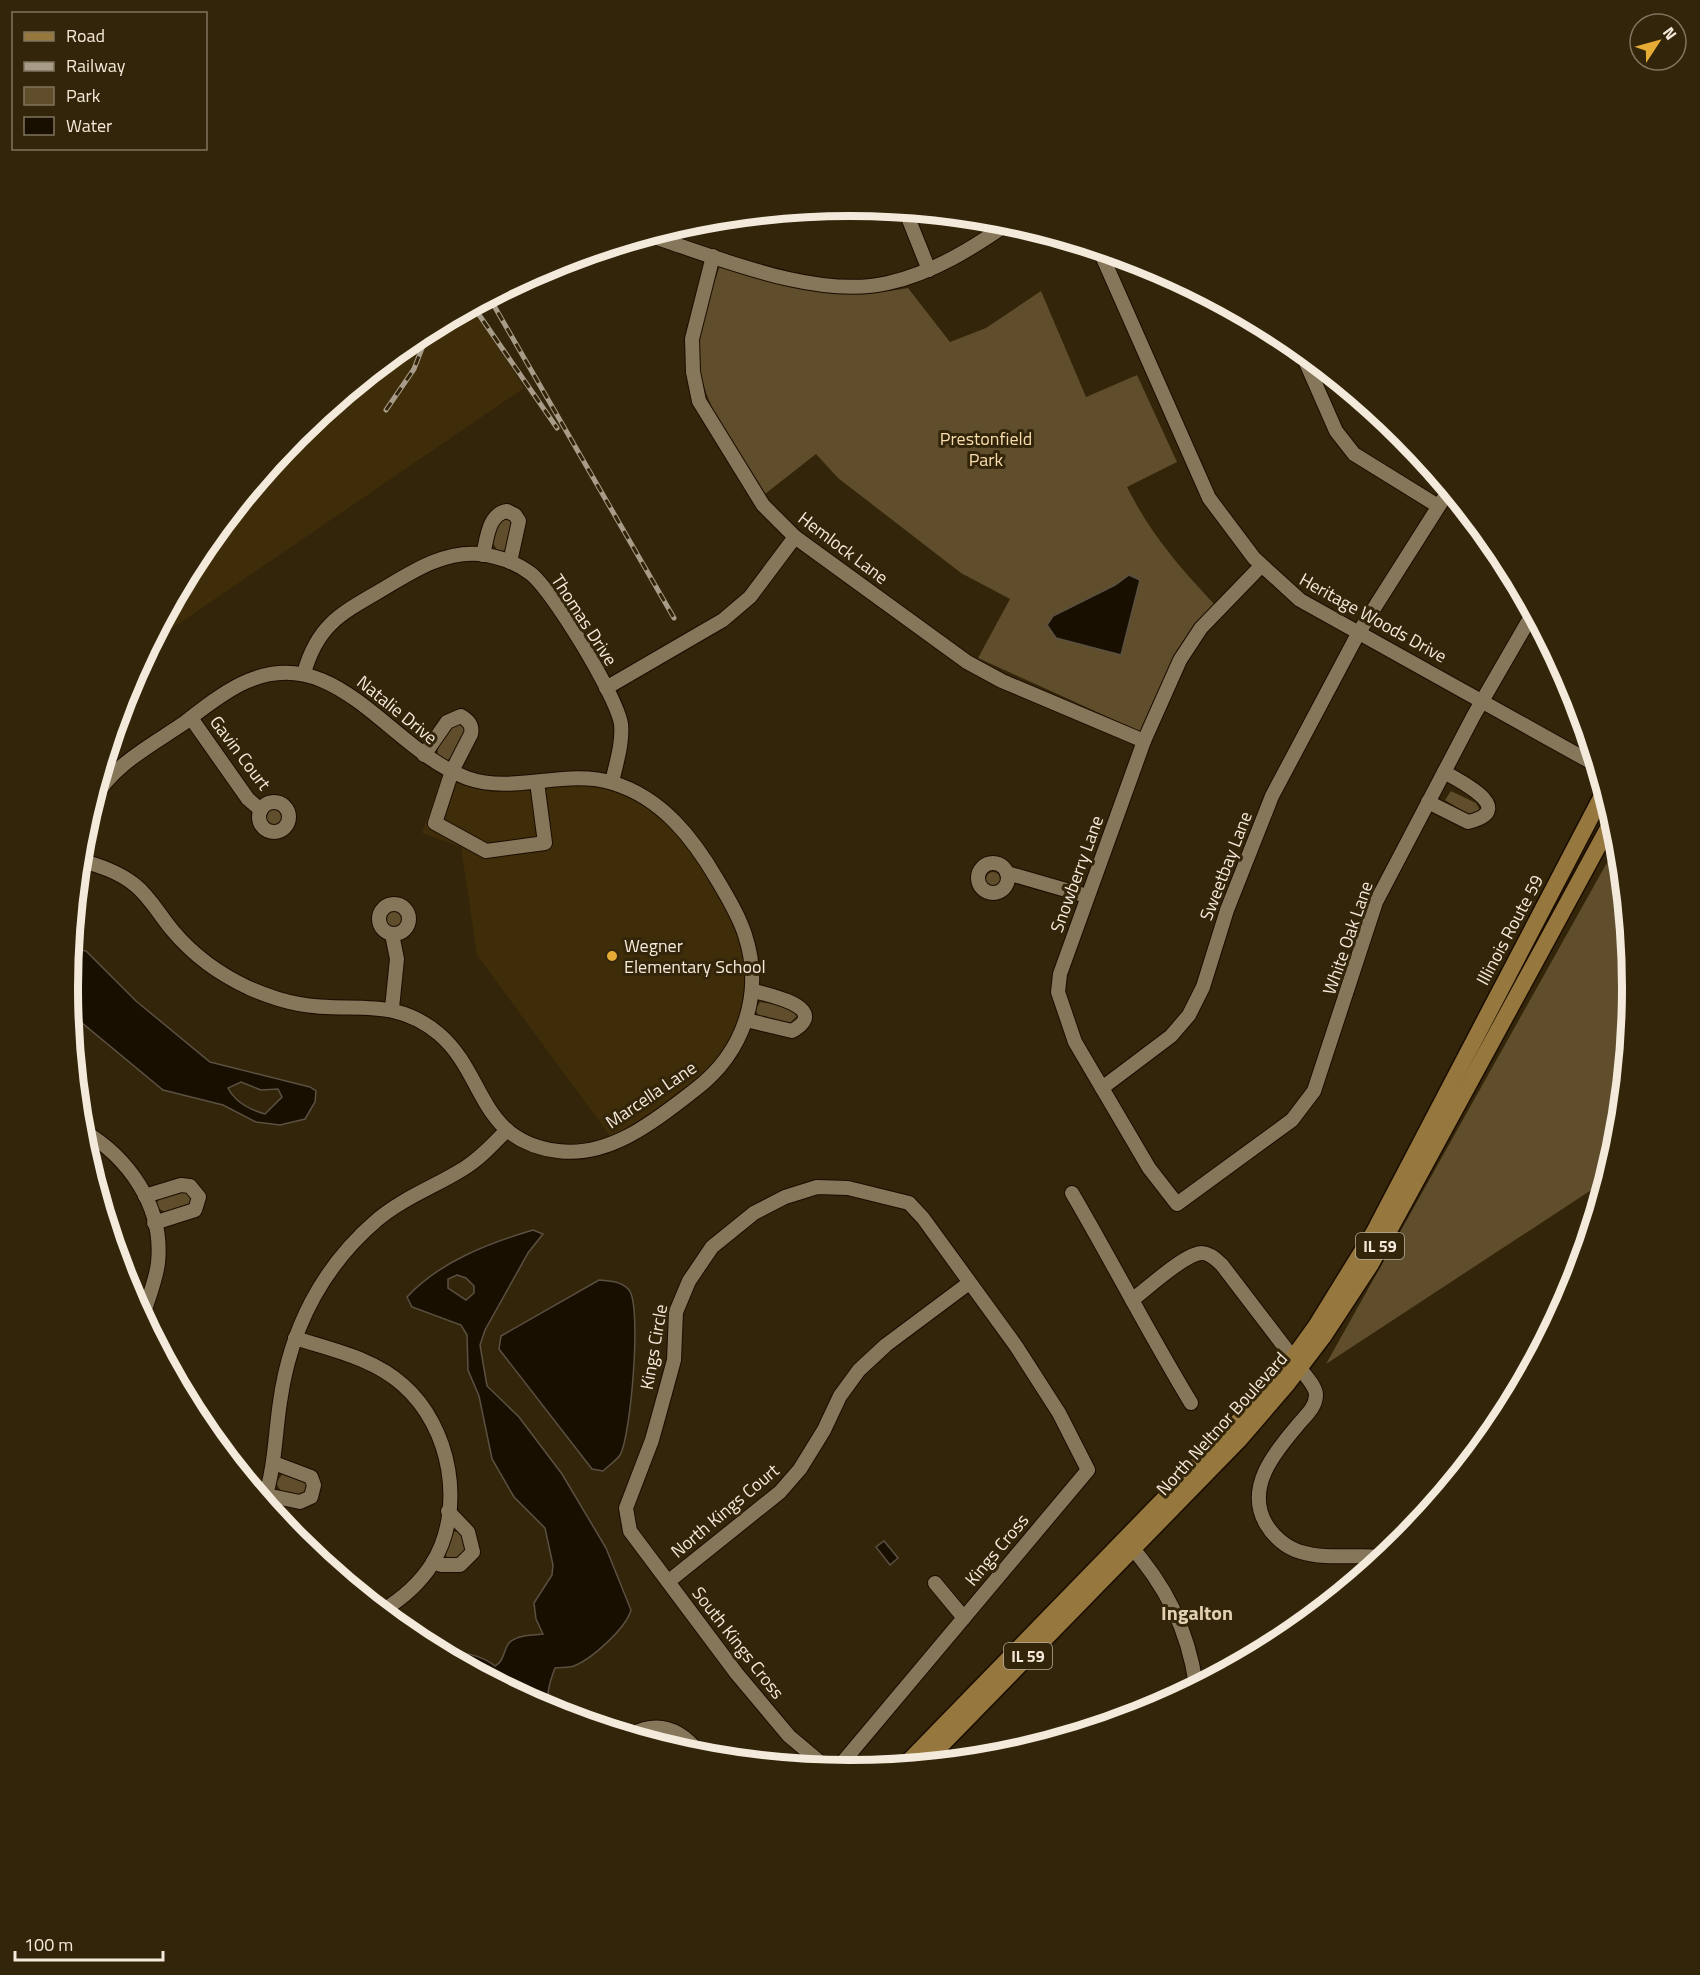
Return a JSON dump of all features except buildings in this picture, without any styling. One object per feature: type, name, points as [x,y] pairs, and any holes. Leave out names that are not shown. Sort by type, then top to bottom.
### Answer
[{"type":"main road","name":"Illinois Route 59","points":[[1450,1086],[1599,801]]},
{"type":"main road","name":"Illinois Route 59","points":[[1516,999],[1606,832]]},
{"type":"main road","name":"North Neltnor Boulevard","points":[[919,1756],[1206,1464],[1336,1319],[1371,1264],[1516,999]]},
{"type":"main road","name":"North Neltnor Boulevard","points":[[1296,1363],[1368,1242],[1450,1086]]},
{"type":"street","points":[[908,218],[929,270]]},
{"type":"street","points":[[661,239],[807,283],[838,286],[887,284],[929,270],[974,247],[999,230]]},
{"type":"street","name":"Hemlock Lane","points":[[713,256],[692,339],[691,358],[699,401],[763,505],[795,537],[967,662],[1002,681],[1144,741]]},
{"type":"street","name":"Heritage Woods Drive","points":[[1103,258],[1209,498],[1261,566],[1300,600],[1587,760]]},
{"type":"street","points":[[1307,366],[1336,431],[1354,454],[1438,506]]},
{"type":"street","name":"Sweetbay Lane","points":[[1102,1088],[1171,1036],[1197,1001],[1227,910],[1272,796],[1359,632],[1445,496]]},
{"type":"street","points":[[483,555],[492,519],[496,514],[507,511],[515,515],[519,521],[510,562]]},
{"type":"street","points":[[606,688],[723,620],[750,597],[795,537]]},
{"type":"street","name":"Thomas Drive","points":[[304,673],[320,634],[343,612],[433,561],[460,554],[483,555],[510,562],[530,573],[551,596],[617,710],[621,726],[612,782]]},
{"type":"street","name":"Snowberry Lane","points":[[1177,1204],[1149,1168],[1075,1042],[1058,992],[1060,974],[1144,741],[1179,660],[1200,628],[1261,566]]},
{"type":"street","name":"White Oak Lane","points":[[1177,1204],[1292,1120],[1314,1092],[1366,941],[1376,902],[1483,700],[1529,621]]},
{"type":"street","name":"Natalie Drive","points":[[106,782],[110,776],[190,718],[247,681],[271,674],[304,673],[348,692],[424,755],[472,780],[512,784],[569,778],[612,782]]},
{"type":"street","points":[[424,755],[447,722],[461,716],[472,728],[452,771],[435,823],[486,851],[545,843],[537,782]]},
{"type":"street","name":"Gavin Court","points":[[190,718],[248,799],[261,810]]},
{"type":"street","points":[[1428,802],[1468,822],[1483,815],[1487,808],[1486,801],[1479,792],[1444,772]]},
{"type":"street","name":"Marcella Lane","points":[[507,1130],[531,1143],[558,1151],[592,1149],[628,1137],[708,1079],[728,1057],[746,1020],[754,991],[752,960],[744,930],[694,842],[671,816],[612,782]]},
{"type":"street","points":[[89,863],[117,873],[136,886],[194,952],[212,967],[248,988],[300,1004],[392,1008],[427,1025],[448,1043],[462,1062],[486,1106],[507,1130],[472,1163],[399,1203],[360,1235],[318,1288],[295,1338],[279,1403],[274,1463],[266,1493]]},
{"type":"street","points":[[1007,873],[1087,896]]},
{"type":"street","points":[[392,934],[397,959],[392,1008]]},
{"type":"street","points":[[746,1020],[792,1031],[800,1026],[804,1018],[801,1008],[794,1002],[754,991]]},
{"type":"street","points":[[93,1138],[120,1159],[146,1196],[154,1223],[158,1262],[146,1304]]},
{"type":"street","points":[[146,1196],[181,1185],[190,1186],[199,1197],[195,1210],[154,1223]]},
{"type":"street","name":"Kings Circle","points":[[630,1531],[626,1508],[652,1440],[674,1360],[676,1312],[689,1281],[712,1247],[754,1213],[784,1197],[817,1187],[848,1188],[909,1203],[1019,1350]]},
{"type":"street","points":[[1072,1193],[1143,1324],[1191,1403]]},
{"type":"street","points":[[1132,1300],[1186,1259],[1202,1253],[1209,1255],[1222,1265],[1315,1390],[1316,1398],[1311,1410],[1296,1426],[1262,1476],[1257,1499],[1259,1510],[1275,1536],[1303,1553],[1371,1556]]},
{"type":"street","name":"North Kings Court","points":[[669,1581],[780,1492],[800,1469],[824,1430],[840,1396],[859,1370],[886,1345],[969,1283]]},
{"type":"street","points":[[295,1338],[371,1364],[392,1376],[412,1393],[435,1425],[444,1448],[449,1473],[448,1511],[444,1536],[433,1562],[402,1596],[389,1606]]},
{"type":"street","name":"Kings Cross","points":[[845,1760],[1088,1470],[1059,1413],[1019,1350]]},
{"type":"street","points":[[272,1499],[300,1502],[311,1497],[314,1491],[311,1477],[274,1463]]},
{"type":"street","points":[[433,1562],[441,1565],[460,1565],[468,1560],[473,1552],[468,1532],[448,1511]]},
{"type":"street","name":"South Kings Cross","points":[[630,1531],[737,1674],[789,1736],[816,1759]]},
{"type":"street","points":[[1129,1544],[1147,1564],[1181,1622],[1192,1656],[1195,1678]]},
{"type":"street","points":[[935,1582],[964,1618]]},
{"type":"street","points":[[642,1731],[665,1726],[685,1737],[690,1743]]},
{"type":"shaded area","points":[[477,312],[524,388],[164,634],[181,601],[208,559],[270,478],[341,407],[421,346]]},
{"type":"shaded area","name":"Wegner Elementary School","points":[[443,771],[454,776],[611,786],[640,799],[685,836],[738,925],[750,990],[732,1045],[705,1078],[613,1140],[477,955],[461,847],[422,833]]},
{"type":"green space","name":"Prestonfield Park","points":[[721,262],[792,282],[835,291],[858,293],[908,288],[950,342],[986,328],[1041,291],[1086,397],[1137,375],[1177,462],[1127,487],[1166,549],[1215,605],[1141,732],[978,658],[1010,599],[961,573],[838,478],[816,454],[765,494],[719,422],[702,381],[698,361],[698,341],[702,321]]},
{"type":"green space","points":[[509,518],[513,523],[506,550],[498,552],[493,543],[499,521]]},
{"type":"green space","points":[[459,722],[465,730],[451,758],[445,761],[439,758],[438,748],[447,732]]},
{"type":"green space","points":[[1451,791],[1476,803],[1480,810],[1473,817],[1445,800]]},
{"type":"green space","points":[[271,807],[279,807],[284,812],[282,823],[271,825],[266,820],[266,812]]},
{"type":"green space","points":[[1610,857],[1620,937],[1622,988],[1620,1038],[1607,1138],[1596,1187],[1326,1364]]},
{"type":"green space","points":[[993,872],[998,874],[1000,879],[998,884],[993,886],[988,884],[986,879],[988,874]]},
{"type":"green space","points":[[394,909],[400,912],[403,918],[400,924],[394,927],[388,924],[385,918],[388,912]]},
{"type":"green space","points":[[760,1002],[790,1007],[797,1016],[789,1024],[760,1017],[755,1010]]},
{"type":"green space","points":[[184,1189],[193,1197],[188,1205],[165,1212],[158,1208],[156,1203],[162,1197]]},
{"type":"green space","points":[[283,1473],[305,1478],[309,1488],[301,1497],[282,1493],[276,1483]]},
{"type":"green space","points":[[459,1531],[469,1550],[457,1560],[448,1559],[444,1552],[453,1532]]},
{"type":"water","points":[[1129,575],[1140,580],[1121,655],[1056,638],[1047,625],[1053,616],[1115,585]]},
{"type":"water","points":[[79,950],[86,951],[136,1001],[210,1062],[310,1087],[316,1091],[315,1102],[305,1119],[280,1125],[256,1122],[223,1105],[163,1090],[79,1021]],"holes":[[[241,1082],[261,1090],[278,1089],[282,1097],[265,1114],[244,1105],[228,1088]]]},
{"type":"water","points":[[533,1230],[543,1234],[528,1253],[485,1330],[480,1345],[487,1386],[519,1417],[562,1474],[606,1548],[631,1610],[616,1634],[590,1657],[574,1666],[555,1668],[548,1698],[458,1652],[484,1659],[495,1666],[501,1661],[508,1645],[513,1640],[543,1634],[536,1619],[534,1603],[552,1575],[553,1565],[545,1528],[514,1497],[492,1459],[479,1396],[468,1370],[467,1335],[461,1325],[412,1307],[407,1297],[449,1264],[482,1248]],"holes":[[[457,1275],[466,1278],[474,1286],[474,1293],[466,1300],[448,1288],[448,1279]]]},
{"type":"water","points":[[599,1280],[619,1283],[629,1290],[635,1319],[634,1371],[624,1443],[620,1455],[603,1471],[592,1469],[499,1349],[501,1336]]},
{"type":"water","points":[[884,1541],[898,1558],[890,1565],[876,1547]]},
{"type":"railway","points":[[493,304],[674,618]]},
{"type":"railway","points":[[477,312],[557,428]]},
{"type":"railway","points":[[386,410],[414,369],[423,344]]},
{"type":"place","name":"Wegner Elementary School","points":[[612,956]]},
{"type":"district","name":"Ingalton","points":[[1197,1613]]}]
